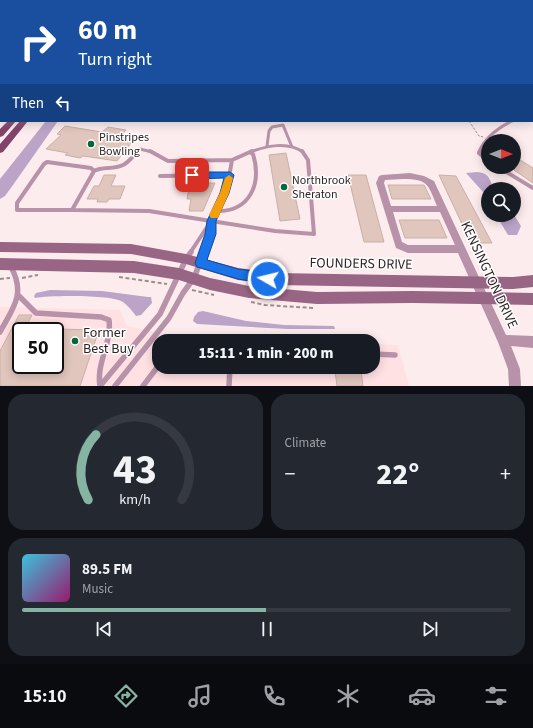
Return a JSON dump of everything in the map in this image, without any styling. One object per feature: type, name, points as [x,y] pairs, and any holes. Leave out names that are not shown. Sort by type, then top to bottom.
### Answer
[{"type":"main road","points":[[0,134],[11,122]]},
{"type":"main road","points":[[0,150],[23,122]]},
{"type":"main road","name":"FOUNDERS DRIVE","points":[[0,247],[131,249],[200,263],[238,274],[276,280],[477,281],[513,283],[533,281]]},
{"type":"main road","points":[[4,264],[124,266],[179,274],[210,284],[279,296],[317,298],[533,299]]},
{"type":"street","name":"KENSINGTON DRIVE","points":[[388,209],[380,183],[386,177],[420,177],[428,180],[477,281],[503,340],[514,369],[515,386]]},
{"type":"street","points":[[443,209],[388,209],[397,240],[404,247],[408,249],[461,249]]},
{"type":"street","points":[[503,340],[533,342]]},
{"type":"lane","points":[[492,134],[495,130],[510,122]]},
{"type":"lane","points":[[267,146],[269,131],[272,126],[282,125],[286,127],[292,147]]},
{"type":"lane","points":[[72,211],[94,171],[101,167],[112,168],[124,165],[137,151],[143,148],[168,161],[232,160],[267,146],[292,147],[303,151],[308,160],[314,234],[280,232],[149,211],[72,211],[21,211],[17,210],[16,206],[44,164],[47,162],[91,168],[94,171]]},
{"type":"lane","points":[[216,212],[233,210],[255,187],[254,158],[253,154],[250,152]]},
{"type":"lane","points":[[115,386],[169,318],[183,293],[194,278],[210,234],[212,221],[230,175],[232,160]]},
{"type":"lane","points":[[510,174],[533,188]]},
{"type":"lane","points":[[160,176],[230,175]]},
{"type":"lane","points":[[19,296],[36,313],[101,317],[109,320],[111,328],[108,343],[97,378],[100,386],[160,314],[186,260],[194,250],[202,233],[212,221]]},
{"type":"lane","points":[[0,332],[19,296],[19,284],[14,272],[4,264]]},
{"type":"lane","points":[[380,354],[395,354]]},
{"type":"lane","points":[[143,386],[152,374]]},
{"type":"lane","points":[[228,386],[229,374]]},
{"type":"path","points":[[470,122],[481,137]]},
{"type":"path","points":[[0,278],[7,278]]},
{"type":"shaded area","points":[[45,122],[57,122],[5,196],[0,199],[0,179]]},
{"type":"shaded area","points":[[477,172],[484,174],[491,182],[481,182],[481,190],[466,173]]},
{"type":"shaded area","points":[[500,222],[518,222],[521,226],[517,235],[508,235]]},
{"type":"shaded area","points":[[50,290],[102,291],[151,297],[152,303],[141,315],[136,316],[125,304],[114,299],[79,296],[35,298],[34,296],[36,293]]},
{"type":"shaded area","points":[[0,307],[120,310],[127,326],[164,334],[152,334],[152,374],[380,374],[380,344],[398,345],[409,386],[0,386]]},
{"type":"shaded area","points":[[203,311],[246,321],[284,325],[334,326],[335,329],[288,329],[197,324],[193,321],[194,317],[198,312]]},
{"type":"building","name":"Pinstripes Bowling","points":[[65,126],[102,132],[108,127],[126,130],[120,137],[134,139],[117,161],[83,156],[80,158],[65,155],[68,153],[46,149],[61,135],[57,134]]},
{"type":"building","name":"Northbrook Sheraton","points":[[286,153],[300,219],[280,221],[269,155]]},
{"type":"building","points":[[521,160],[533,168],[533,183],[520,174]]},
{"type":"building","points":[[104,175],[116,175],[111,186],[125,186],[120,199],[109,199],[107,202],[97,202],[98,199],[87,199],[94,186],[99,186]]},
{"type":"building","points":[[348,175],[366,175],[384,242],[364,242]]},
{"type":"building","points":[[439,175],[456,176],[492,243],[471,243]]},
{"type":"building","points":[[190,183],[215,183],[203,211],[189,211],[191,199],[187,199]]},
{"type":"building","points":[[388,185],[424,185],[431,199],[392,199]]},
{"type":"building","points":[[399,220],[439,220],[447,238],[405,238]]},
{"type":"building","name":"Former Best Buy","points":[[19,315],[32,315],[28,322],[15,322]]},
{"type":"building","name":"Former Best Buy","points":[[12,328],[12,374],[64,374],[64,329],[99,330],[80,386],[0,386],[0,351]]},
{"type":"building","points":[[335,374],[362,374],[363,386],[337,386]]},
{"type":"slow traffic","points":[[214,215],[229,178]]},
{"type":"place","name":"Pinstripes Bowling","points":[[91,144]]},
{"type":"place","name":"Northbrook Sheraton","points":[[284,187]]},
{"type":"place","name":"Former Best Buy","points":[[75,341]]},
{"type":"route","points":[[192,175],[230,175],[212,221],[206,248],[200,263],[223,271],[268,279]]}]
